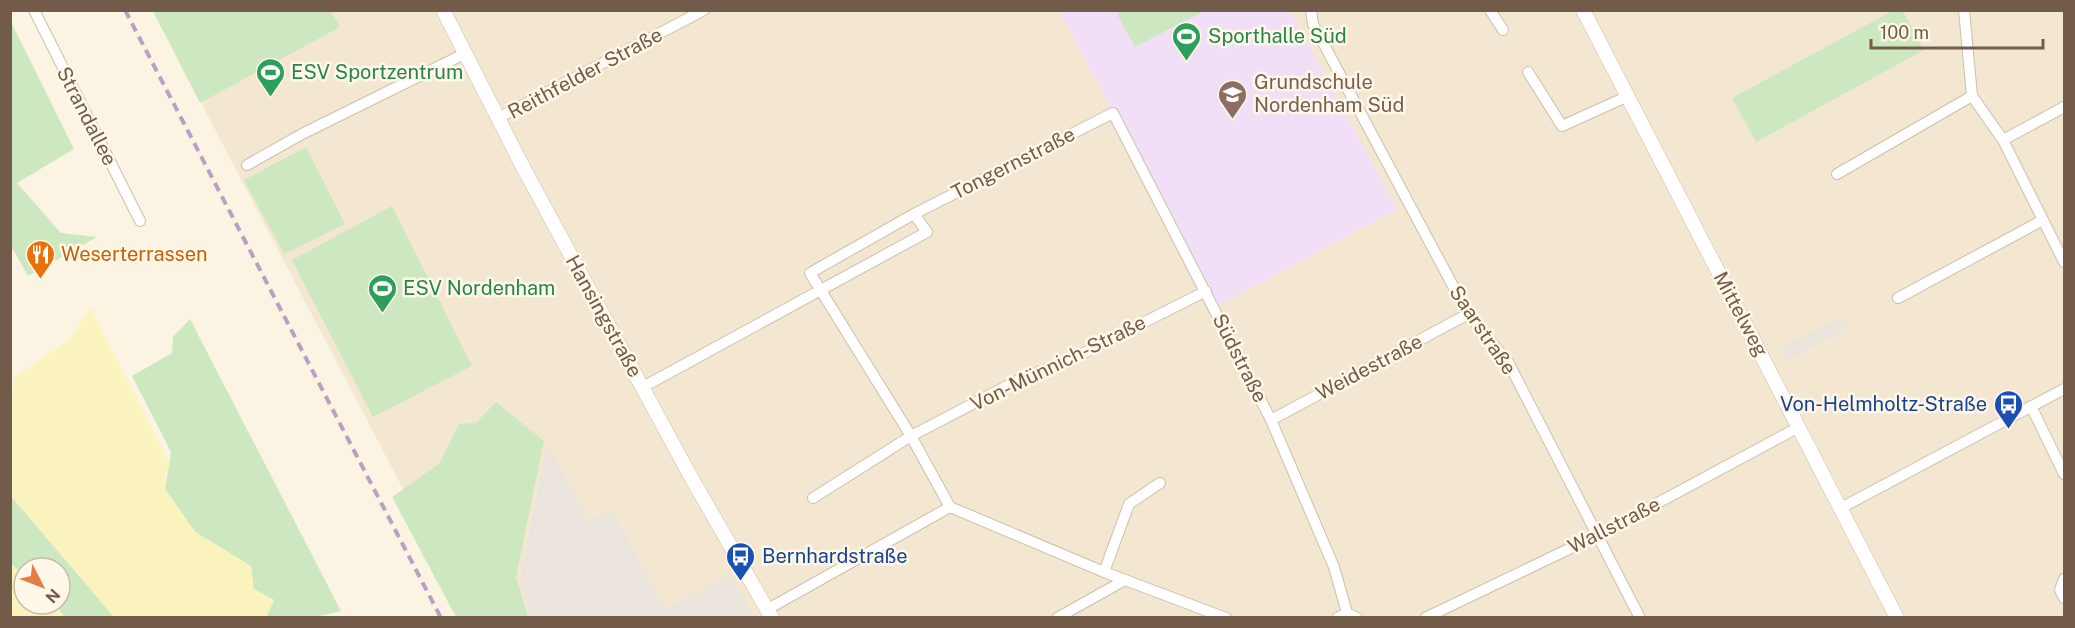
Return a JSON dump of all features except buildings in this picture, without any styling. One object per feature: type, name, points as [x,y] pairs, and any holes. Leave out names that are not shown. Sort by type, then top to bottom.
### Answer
[{"type":"street","name":"Strandallee","points":[[34,10],[140,221]]},
{"type":"street","name":"Hansingstraße","points":[[443,10],[464,54],[692,479],[770,613]]},
{"type":"street","name":"Reithfelder Straße","points":[[498,118],[704,10]]},
{"type":"street","name":"Saarstraße","points":[[1311,10],[1313,24],[1468,314],[1508,362],[1640,618]]},
{"type":"street","points":[[1490,10],[1503,30]]},
{"type":"street","name":"Mittelweg","points":[[1583,10],[1897,618]]},
{"type":"street","points":[[1964,10],[1972,96],[2003,140],[2064,262]]},
{"type":"street","points":[[247,165],[302,134],[464,54]]},
{"type":"street","points":[[1528,72],[1562,126],[1626,97]]},
{"type":"street","points":[[1837,174],[1972,96]]},
{"type":"street","points":[[2003,140],[2064,107]]},
{"type":"street","name":"Tongernstraße","points":[[822,290],[810,273],[914,214],[1113,113]]},
{"type":"street","name":"Südstraße","points":[[1113,113],[1271,420],[1334,567],[1347,616]]},
{"type":"street","points":[[643,387],[927,232],[914,214]]},
{"type":"street","points":[[1898,298],[2043,220]]},
{"type":"street","points":[[822,290],[911,436],[950,507],[1104,572],[1226,618]]},
{"type":"street","name":"Von-Münnich-Straße","points":[[813,498],[911,436],[1026,376],[1062,364],[1206,291]]},
{"type":"street","name":"Weidestraße","points":[[1271,420],[1468,314]]},
{"type":"street","points":[[1841,508],[2064,388]]},
{"type":"street","points":[[2031,406],[2064,474]]},
{"type":"street","name":"Wallstraße","points":[[1425,618],[1598,535],[1799,427]]},
{"type":"street","points":[[1104,572],[1129,504],[1160,483]]},
{"type":"street","points":[[770,613],[950,507]]},
{"type":"street","points":[[2064,579],[2060,590],[2064,598]]},
{"type":"street","points":[[1057,618],[1125,580]]},
{"type":"shaded area","points":[[153,11],[2064,11],[2064,617],[470,617]]},
{"type":"shaded area","name":"Grundschule Nordenham Süd","points":[[1059,11],[1290,11],[1397,209],[1218,306]]},
{"type":"shaded area","points":[[1842,316],[1849,328],[1786,361],[1779,349]]},
{"type":"shaded area","points":[[547,444],[589,520],[612,510],[665,609],[731,574],[752,613],[743,618],[531,617],[520,577]]},
{"type":"green space","points":[[1201,10],[1202,12],[1135,47],[1117,14],[1123,11]]},
{"type":"green space","points":[[153,11],[331,11],[340,27],[200,103]]},
{"type":"green space","points":[[1892,11],[1903,11],[1924,50],[1756,142],[1732,98]]},
{"type":"green space","points":[[11,22],[74,149],[17,183],[61,233],[97,237],[28,276],[13,249],[11,251]]},
{"type":"green space","points":[[306,147],[345,224],[284,254],[244,180]]},
{"type":"green space","name":"ESV Nordenham","points":[[392,206],[472,366],[373,417],[292,260]]},
{"type":"green space","points":[[190,319],[341,611],[316,617],[266,617],[274,600],[253,589],[251,566],[195,532],[165,489],[171,452],[132,376],[172,353],[173,337]]},
{"type":"green space","points":[[496,402],[544,441],[516,577],[528,617],[456,617],[392,497],[439,464],[459,424],[476,423]]},
{"type":"green space","points":[[10,495],[62,556],[12,556],[11,564]]},
{"type":"green space","points":[[72,568],[114,617],[64,617],[72,616]]},
{"type":"sand","points":[[91,308],[170,464],[165,489],[195,532],[251,566],[254,589],[274,600],[266,617],[114,617],[72,567],[72,556],[62,556],[11,495],[10,415],[15,377],[69,340]]},
{"type":"sand","points":[[10,564],[12,565],[12,616],[64,617],[11,617]]},
{"type":"railway","points":[[125,10],[441,618]]},
{"type":"place","name":"Sporthalle Süd","points":[[1187,62]]},
{"type":"place","name":"ESV Sportzentrum","points":[[270,98]]},
{"type":"place","name":"Grundschule Nordenham Süd","points":[[1233,120]]},
{"type":"place","name":"Weserterrassen","points":[[40,280]]},
{"type":"place","name":"ESV Nordenham","points":[[382,314]]},
{"type":"place","name":"Von-Helmholtz-Straße","points":[[2008,430]]},
{"type":"place","name":"Bernhardstraße","points":[[741,582]]}]
